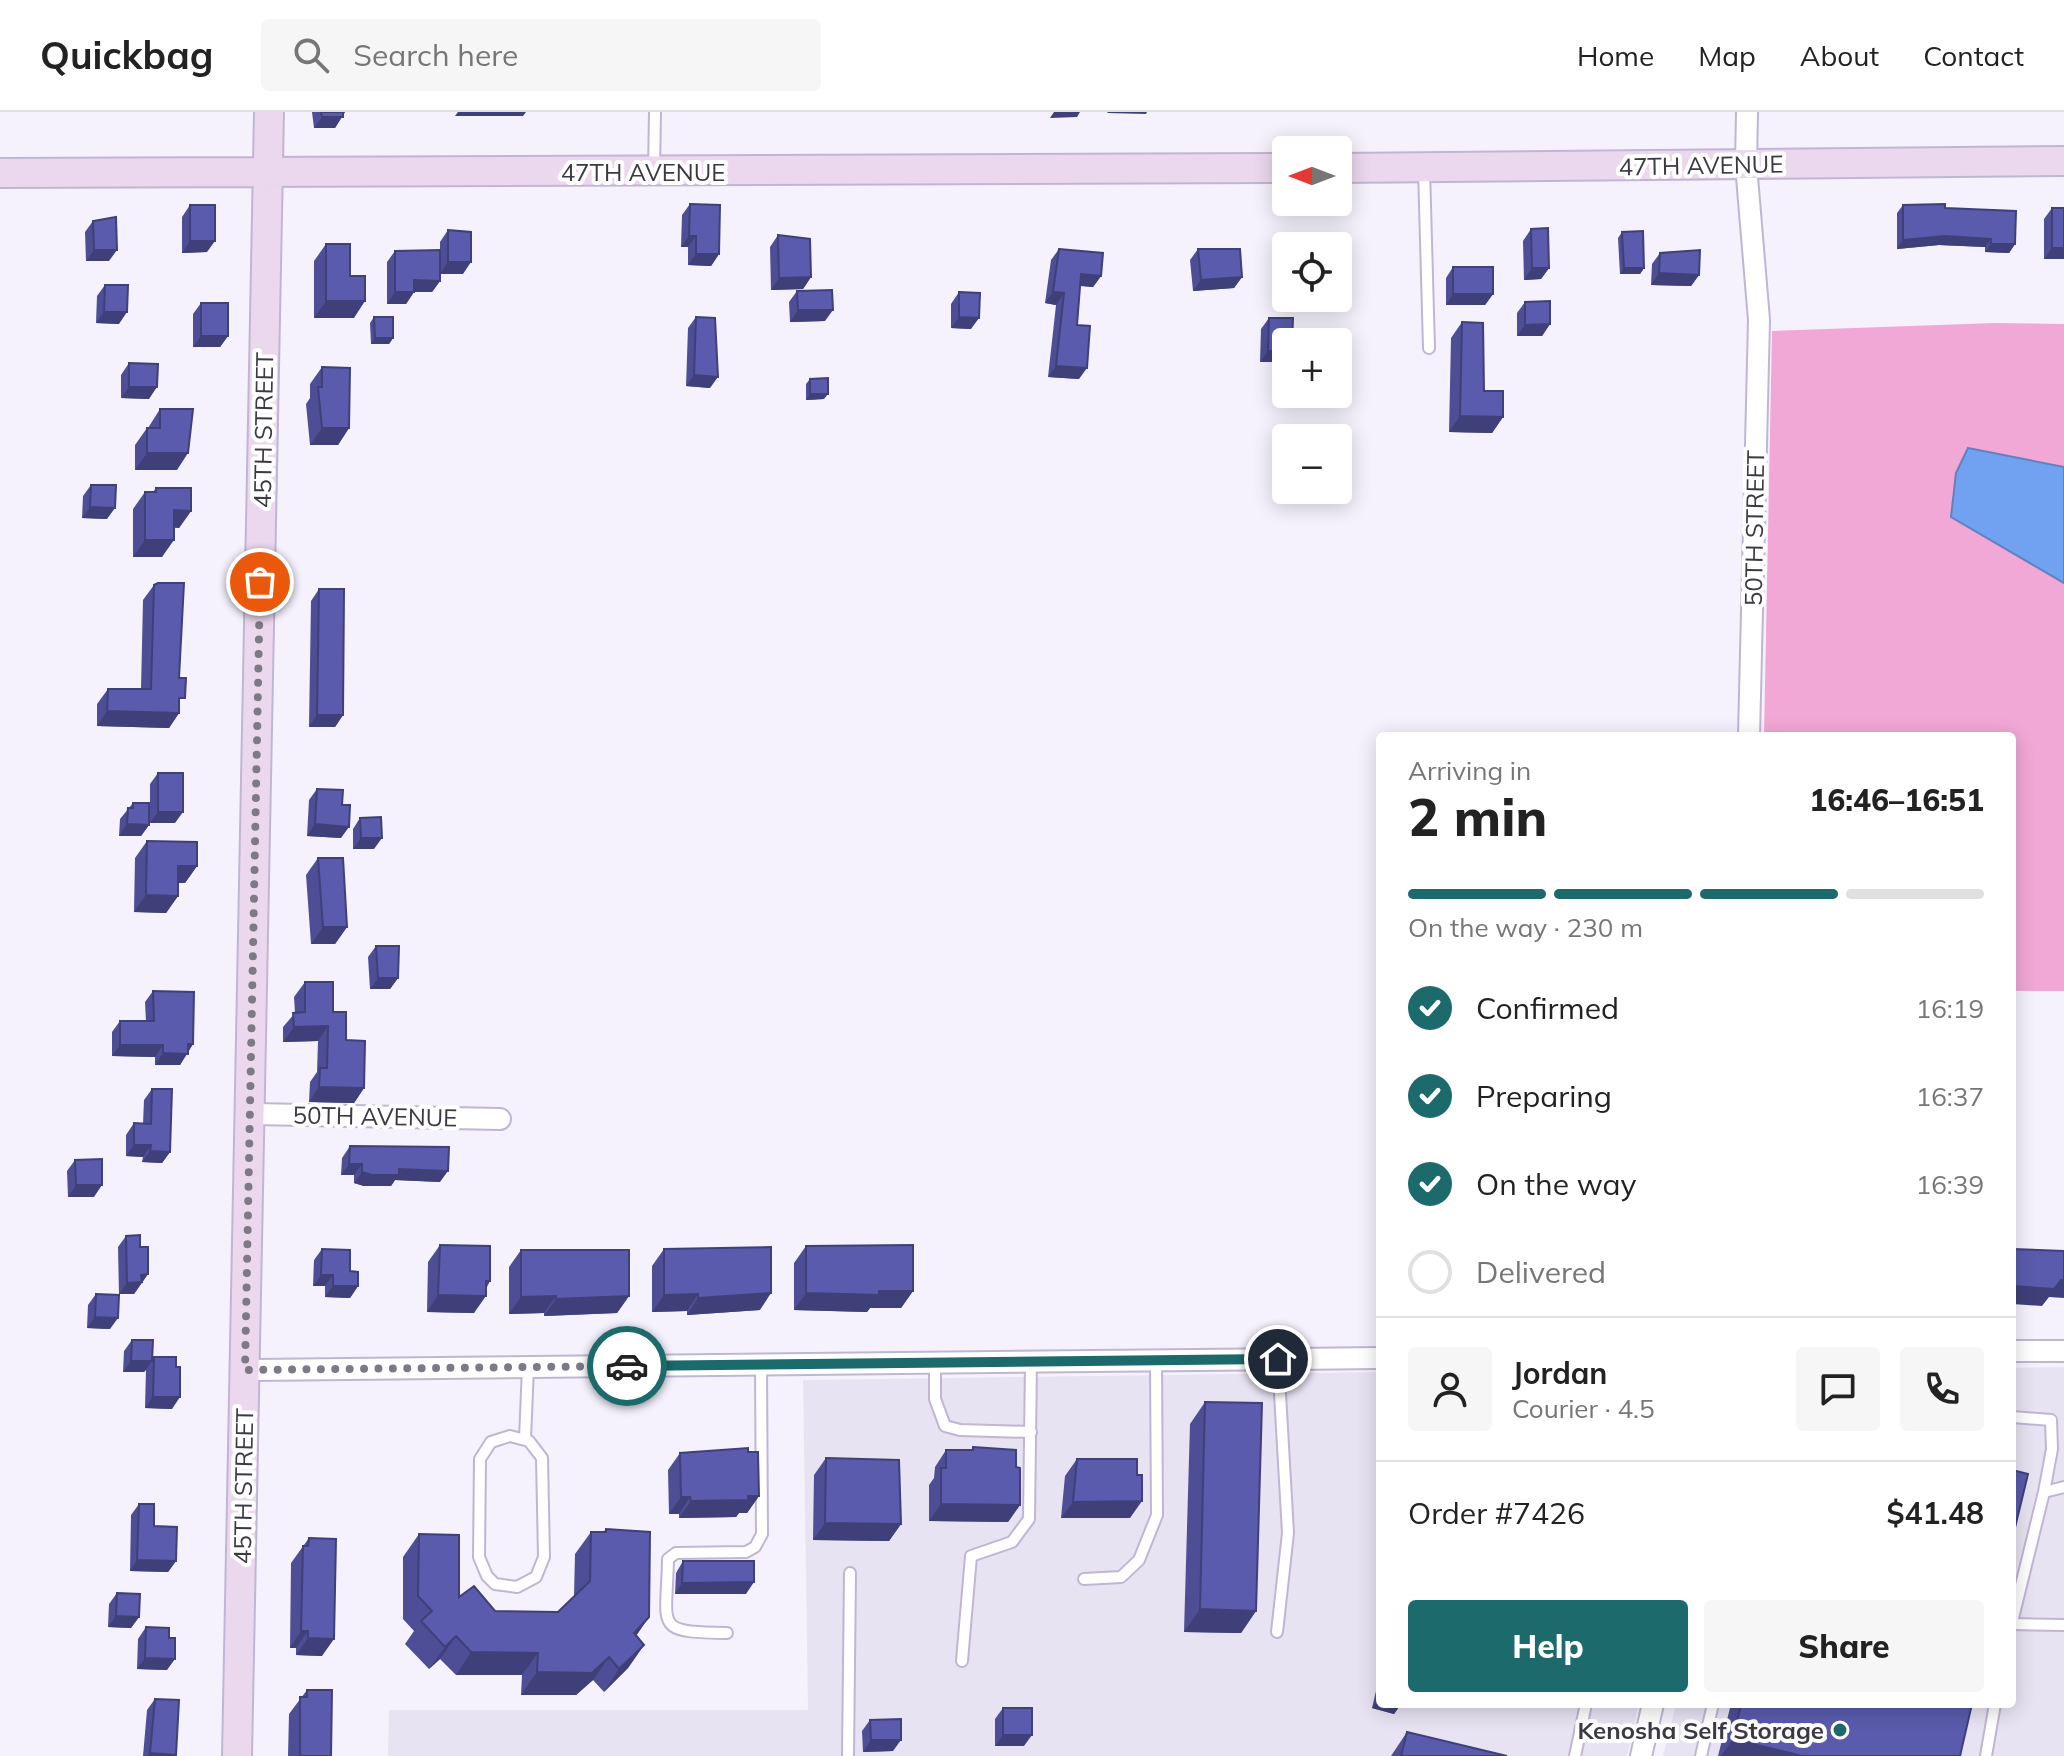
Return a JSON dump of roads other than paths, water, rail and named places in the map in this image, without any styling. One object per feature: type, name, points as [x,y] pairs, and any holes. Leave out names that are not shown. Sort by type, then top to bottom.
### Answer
[{"type":"street","name":"45TH STREET","points":[[237,1756],[269,112]]},
{"type":"street","points":[[1746,165],[1747,112]]},
{"type":"street","name":"47TH AVENUE","points":[[1352,168],[2064,161]]},
{"type":"street","name":"50TH STREET","points":[[1746,165],[1759,320],[1749,732]]},
{"type":"street","name":"47TH AVENUE","points":[[0,173],[267,175],[1272,168]]},
{"type":"street","name":"50TH AVENUE","points":[[250,1114],[500,1119]]},
{"type":"street","points":[[2016,1351],[2064,1351]]},
{"type":"street","points":[[245,1370],[1376,1358]]},
{"type":"street","points":[[1641,1756],[1652,1708]]},
{"type":"lane","points":[[654,172],[655,112]]},
{"type":"lane","points":[[1424,167],[1429,348]]},
{"type":"lane","points":[[1277,1632],[1288,1533],[1278,1359]]},
{"type":"lane","points":[[1084,1579],[1121,1577],[1139,1560],[1157,1515],[1156,1360]]},
{"type":"lane","points":[[962,1661],[971,1556],[1012,1542],[1029,1519],[1031,1362]]},
{"type":"lane","points":[[935,1363],[935,1399],[945,1426],[960,1430],[1031,1432]]},
{"type":"lane","points":[[727,1633],[679,1633],[672,1628],[667,1619],[668,1559],[676,1553],[746,1552],[755,1547],[762,1534],[761,1365]]},
{"type":"lane","points":[[525,1439],[510,1436],[491,1442],[478,1469],[481,1567],[487,1576],[505,1587],[527,1584],[541,1567],[544,1557],[542,1458],[525,1439],[528,1367]]},
{"type":"lane","points":[[2016,1417],[2051,1420],[2052,1449],[2016,1607]]},
{"type":"lane","points":[[2044,1492],[2064,1487]]},
{"type":"lane","points":[[848,1756],[850,1573]]},
{"type":"lane","points":[[2016,1623],[2064,1625]]},
{"type":"lane","points":[[1575,1756],[1585,1708]]},
{"type":"lane","points":[[1701,1756],[1712,1708]]},
{"type":"lane","points":[[1986,1756],[1994,1708]]},
{"type":"water","points":[[1968,448],[2064,467],[2064,583],[1951,517],[1956,473]]},
{"type":"place","name":"Kenosha Self Storage","points":[[1840,1730]]}]
